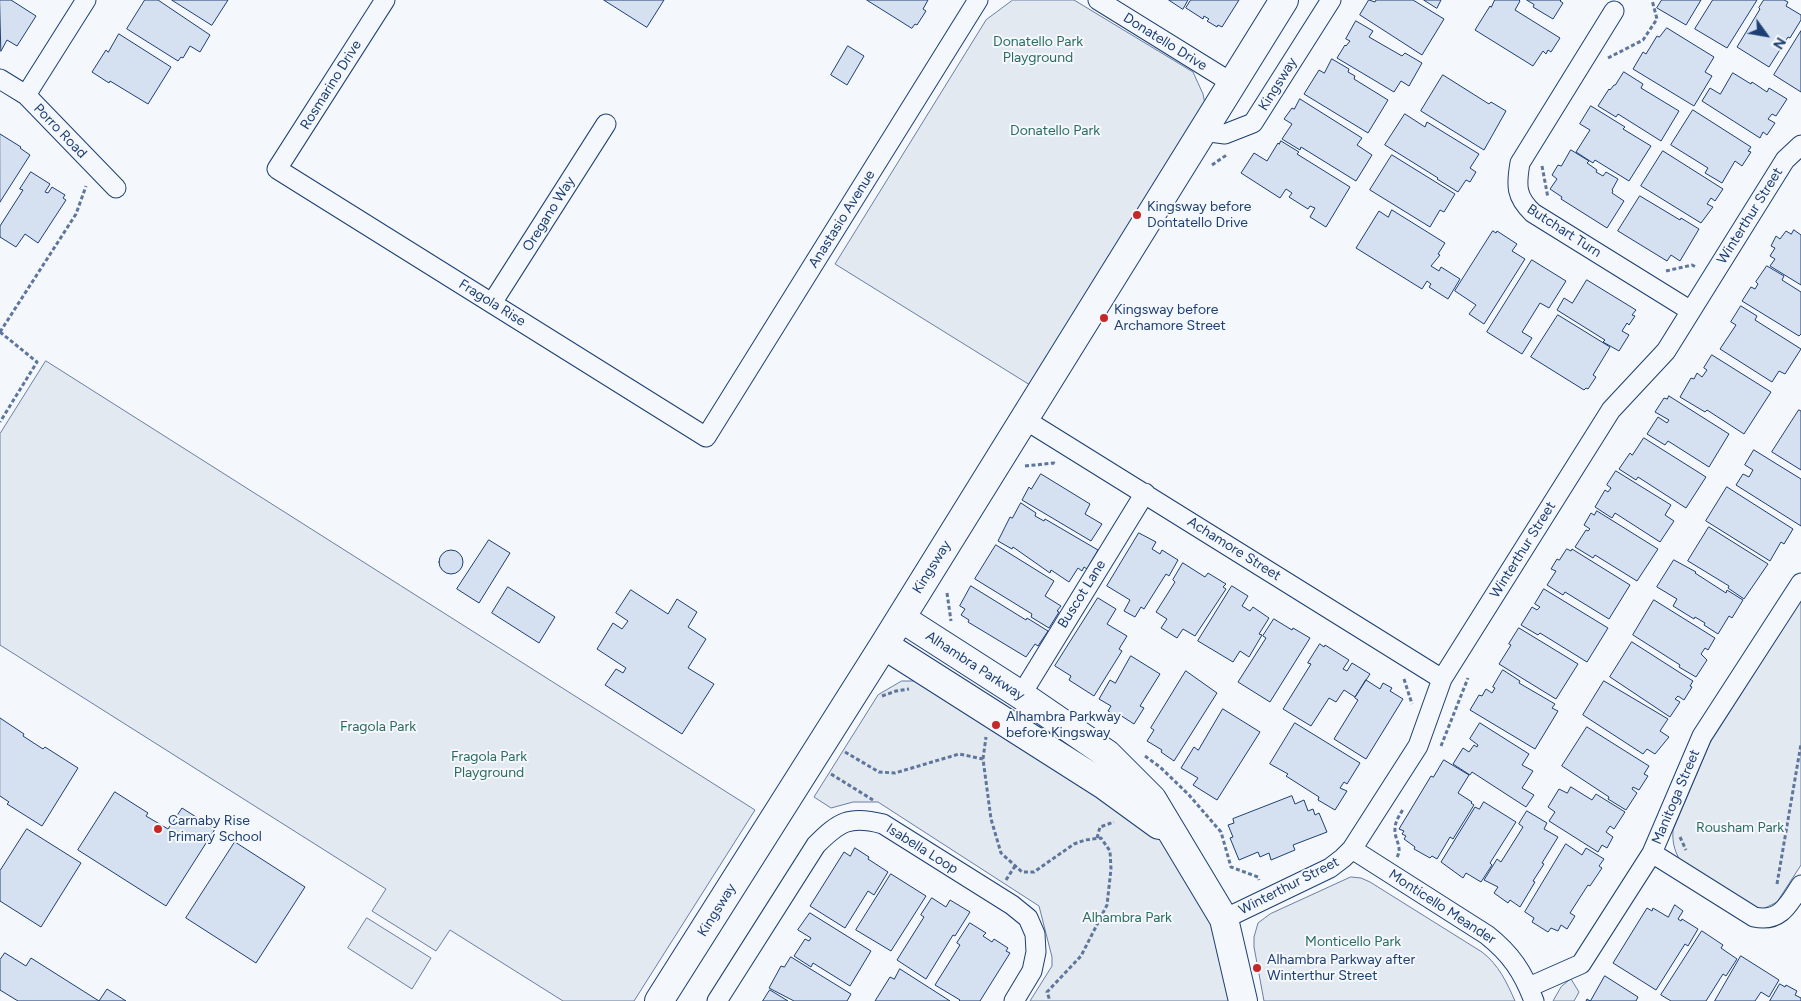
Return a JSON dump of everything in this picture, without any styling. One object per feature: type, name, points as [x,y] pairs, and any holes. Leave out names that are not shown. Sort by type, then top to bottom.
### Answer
[{"type":"street","points":[[26,95],[86,0]]},
{"type":"street","name":"Rosmarino Drive","points":[[278,169],[385,0]]},
{"type":"street","name":"Anastasio Avenue","points":[[706,438],[978,0]]},
{"type":"street","name":"Donatello Drive","points":[[1098,0],[1232,84]]},
{"type":"street","name":"Kingsway","points":[[659,1001],[901,618],[1284,0]]},
{"type":"street","name":"Kingsway","points":[[1202,131],[1225,134],[1253,123],[1331,0]]},
{"type":"street","name":"Butchart Turn","points":[[1614,11],[1520,163],[1517,178],[1518,190],[1523,204],[1533,213],[1691,311]]},
{"type":"street","name":"Porro Road","points":[[0,80],[26,95],[116,188]]},
{"type":"street","name":"Oregano Way","points":[[492,303],[606,124]]},
{"type":"street","name":"Winterthur Street","points":[[1224,920],[1330,868],[1352,849],[1418,746],[1442,679],[1611,410],[1666,351],[1785,160],[1801,145]]},
{"type":"street","name":"Fragola Rise","points":[[278,169],[706,438]]},
{"type":"street","name":"Achamore Street","points":[[1024,419],[1442,679]]},
{"type":"street","name":"Buscot Lane","points":[[1020,695],[1145,493]]},
{"type":"street","name":"Manitoga Street","points":[[1531,994],[1581,964],[1652,853],[1702,736],[1801,582]]},
{"type":"street","name":"Alhambra Parkway","points":[[901,618],[1107,754],[1152,799],[1224,920],[1243,1001]]},
{"type":"street","name":"Alhambra Parkway","points":[[884,645],[1104,784],[1176,838]]},
{"type":"street","name":"Isabella Loop","points":[[718,1001],[816,845],[832,829],[850,820],[867,820],[883,824],[1012,905],[1028,918],[1035,934],[1036,952],[1032,971],[1014,1001]]},
{"type":"street","name":"Monticello Meander","points":[[1352,849],[1487,935],[1502,947],[1517,964],[1531,994]]},
{"type":"street","points":[[1652,853],[1754,917],[1764,919],[1778,914],[1787,907],[1801,885]]},
{"type":"path","points":[[1608,58],[1644,40],[1657,19],[1652,0]]},
{"type":"path","points":[[1547,158],[1542,166],[1547,198],[1555,203]]},
{"type":"path","points":[[0,422],[37,362],[0,332],[76,214],[88,181],[99,170]]},
{"type":"path","points":[[1664,271],[1692,265],[1712,277]]},
{"type":"path","points":[[1025,466],[1054,463],[1062,468]]},
{"type":"path","points":[[1437,753],[1472,670]]},
{"type":"path","points":[[1396,674],[1404,680],[1413,708],[1451,721]]},
{"type":"path","points":[[878,701],[882,695],[913,688]]},
{"type":"path","points":[[987,729],[983,759],[991,819],[1001,853],[1022,872],[1034,872],[1074,844],[1085,840],[1101,838],[1110,851],[1111,869],[1107,905],[1081,956],[1047,992],[1050,1001]]},
{"type":"path","points":[[1773,891],[1777,883],[1801,744]]},
{"type":"path","points":[[841,760],[846,751],[879,772],[895,773],[959,754],[983,759]]},
{"type":"path","points":[[826,782],[836,767]]},
{"type":"path","points":[[1389,872],[1400,853],[1394,831],[1396,822],[1408,802]]},
{"type":"path","points":[[1098,838],[1100,827],[1118,821]]},
{"type":"path","points":[[1679,833],[1687,853]]},
{"type":"path","points":[[1005,883],[1015,866]]},
{"type":"green space","name":"Donatello Park","points":[[1013,0],[1074,0],[1193,72],[1203,94],[1205,104],[1030,385],[835,264],[986,20]]},
{"type":"green space","name":"Fragola Park","points":[[46,361],[755,810],[634,1001],[563,1001],[450,930],[436,951],[372,911],[386,889],[0,645],[0,434]]},
{"type":"green space","name":"Rousham Park","points":[[1801,601],[1801,865],[1777,902],[1763,909],[1756,908],[1684,865],[1675,849],[1673,830],[1710,743]]},
{"type":"green space","name":"Alhambra Park","points":[[902,681],[929,681],[1176,838],[1224,919],[1237,1001],[1030,1001],[1052,966],[1052,957],[1039,906],[878,802],[853,802],[831,808],[814,797],[878,695]]},
{"type":"green space","name":"Monticello Park","points":[[1351,877],[1361,878],[1370,882],[1482,952],[1498,968],[1515,1001],[1264,1001],[1254,947],[1254,937],[1258,923],[1270,914]]},
{"type":"green space","points":[[367,918],[431,958],[412,989],[348,948]]},
{"type":"green space","points":[[1571,979],[1579,992],[1574,1001],[1553,1001],[1561,987]]},
{"type":"building","points":[[0,0],[11,0],[36,16],[17,46],[7,40],[1,51]]},
{"type":"building","points":[[145,0],[158,0],[210,35],[200,52],[190,46],[183,58],[181,57],[178,61],[127,29]]},
{"type":"building","points":[[172,0],[228,0],[212,25]]},
{"type":"building","points":[[604,0],[664,0],[647,27]]},
{"type":"building","points":[[867,0],[928,0],[923,9],[926,11],[917,25],[915,24],[912,28]]},
{"type":"building","points":[[1169,0],[1188,0],[1183,9]]},
{"type":"building","points":[[1191,0],[1239,0],[1222,27],[1218,25],[1217,27],[1207,21],[1209,19],[1204,16],[1203,19],[1186,8]]},
{"type":"building","points":[[1369,0],[1375,2],[1376,0],[1413,0],[1444,19],[1422,55],[1360,15]]},
{"type":"building","points":[[1424,0],[1441,0],[1437,8]]},
{"type":"building","points":[[1495,0],[1519,0],[1515,10],[1560,38],[1551,52],[1548,50],[1546,54],[1543,51],[1533,66],[1475,30]]},
{"type":"building","points":[[1527,0],[1561,0],[1563,3],[1553,19],[1533,7],[1534,5]]},
{"type":"building","points":[[1662,0],[1701,0],[1686,25],[1657,8]]},
{"type":"building","points":[[1713,0],[1757,0],[1727,48],[1695,29]]},
{"type":"building","points":[[1764,0],[1784,0],[1788,2],[1786,6],[1801,15],[1801,20],[1790,38],[1788,37],[1769,67],[1737,47]]},
{"type":"building","points":[[1356,21],[1373,31],[1369,37],[1402,56],[1405,53],[1422,63],[1409,86],[1401,81],[1394,92],[1337,58],[1345,45],[1350,41],[1346,39]]},
{"type":"building","points":[[1667,28],[1714,57],[1705,72],[1712,76],[1694,106],[1633,69],[1643,52],[1646,54],[1657,36],[1659,37]]},
{"type":"building","points":[[1801,31],[1801,92],[1774,75]]},
{"type":"building","points":[[119,34],[171,67],[148,104],[92,72]]},
{"type":"building","points":[[848,46],[864,56],[847,85],[831,75]]},
{"type":"building","points":[[1332,59],[1349,69],[1348,72],[1355,76],[1354,79],[1388,100],[1368,133],[1304,94],[1319,70],[1324,73]]},
{"type":"building","points":[[1624,72],[1643,84],[1641,88],[1679,111],[1661,141],[1618,114],[1616,117],[1598,106],[1609,89],[1615,85]]},
{"type":"building","points":[[1733,73],[1767,92],[1769,88],[1787,99],[1776,116],[1772,114],[1768,119],[1775,123],[1767,135],[1763,132],[1760,138],[1702,101],[1710,88],[1720,94]]},
{"type":"building","points":[[1443,75],[1489,104],[1491,102],[1506,111],[1484,150],[1421,111]]},
{"type":"building","points":[[1300,99],[1362,138],[1357,145],[1372,155],[1356,181],[1301,147],[1300,150],[1282,139],[1292,124],[1284,119],[1292,108],[1294,109]]},
{"type":"building","points":[[1591,106],[1651,146],[1629,181],[1595,160],[1593,163],[1576,152],[1590,130],[1580,124]]},
{"type":"building","points":[[1693,110],[1751,147],[1748,151],[1751,152],[1742,166],[1735,161],[1722,183],[1705,173],[1708,168],[1671,145]]},
{"type":"building","points":[[1405,114],[1425,127],[1427,122],[1479,154],[1470,168],[1476,172],[1470,182],[1466,180],[1458,192],[1385,145]]},
{"type":"building","points":[[0,134],[30,155],[0,202]]},
{"type":"building","points":[[1281,141],[1299,152],[1297,154],[1350,187],[1326,227],[1310,217],[1315,208],[1310,206],[1308,209],[1289,197],[1292,193],[1286,189],[1280,198],[1241,173],[1254,153],[1267,161]]},
{"type":"building","points":[[1571,150],[1589,161],[1587,163],[1597,170],[1596,172],[1603,176],[1606,172],[1618,179],[1612,193],[1624,201],[1607,228],[1561,199],[1562,197],[1550,189],[1557,179],[1552,175],[1558,165],[1561,166]]},
{"type":"building","points":[[1663,151],[1723,189],[1715,201],[1711,198],[1707,204],[1713,207],[1701,223],[1641,186]]},
{"type":"building","points":[[1392,155],[1455,194],[1444,212],[1440,210],[1430,227],[1370,190]]},
{"type":"building","points":[[31,172],[50,184],[45,192],[48,193],[52,187],[65,195],[63,198],[66,200],[38,243],[25,234],[16,247],[0,237],[0,226],[23,190],[20,189]]},
{"type":"building","points":[[1640,196],[1699,229],[1680,261],[1671,255],[1667,261],[1618,231]]},
{"type":"building","points":[[1392,210],[1445,243],[1438,254],[1440,255],[1431,266],[1439,271],[1441,267],[1460,279],[1448,299],[1429,287],[1431,284],[1427,281],[1422,289],[1356,248],[1379,211],[1388,217]]},
{"type":"building","points":[[1794,230],[1801,235],[1801,285],[1770,266],[1775,259],[1770,256],[1775,248],[1771,246],[1776,236],[1780,239],[1786,231],[1791,234]]},
{"type":"building","points":[[1493,231],[1496,233],[1497,231],[1517,244],[1512,251],[1525,259],[1484,324],[1469,314],[1476,305],[1455,291]]},
{"type":"building","points":[[1532,260],[1566,281],[1549,308],[1540,303],[1522,332],[1532,338],[1522,354],[1487,332]]},
{"type":"building","points":[[1767,266],[1784,276],[1782,280],[1801,292],[1801,334],[1799,336],[1742,301],[1751,287],[1755,289],[1758,284],[1756,282]]},
{"type":"building","points":[[1587,280],[1636,310],[1632,315],[1635,316],[1629,325],[1627,323],[1622,331],[1629,335],[1619,351],[1557,310],[1564,298],[1572,303]]},
{"type":"building","points":[[1741,306],[1757,316],[1755,320],[1801,349],[1785,374],[1779,371],[1772,382],[1720,349],[1736,325],[1731,322]]},
{"type":"building","points":[[1558,315],[1610,347],[1593,375],[1596,377],[1588,389],[1584,390],[1531,357]]},
{"type":"building","points":[[1712,355],[1771,392],[1744,434],[1707,410],[1705,412],[1680,397],[1691,378],[1694,379],[1697,373],[1702,377],[1707,370],[1704,368]]},
{"type":"building","points":[[1669,396],[1729,434],[1709,467],[1668,441],[1665,445],[1647,434],[1658,417],[1667,423],[1669,420],[1655,412],[1664,398],[1667,399]]},
{"type":"building","points":[[1799,410],[1801,411],[1801,470],[1772,452]]},
{"type":"building","points":[[1644,438],[1706,477],[1686,508],[1638,477],[1636,480],[1619,469]]},
{"type":"building","points":[[1754,450],[1801,479],[1801,526],[1736,485],[1743,474],[1749,477],[1753,470],[1745,465]]},
{"type":"building","points":[[1616,471],[1671,505],[1665,515],[1674,521],[1660,542],[1615,513],[1612,518],[1595,507],[1605,490],[1608,492],[1611,488],[1607,485]]},
{"type":"building","points":[[1041,474],[1090,504],[1085,514],[1102,524],[1091,541],[1022,500],[1029,487],[1031,489]]},
{"type":"building","points":[[1727,487],[1793,529],[1784,544],[1781,542],[1770,561],[1706,521]]},
{"type":"building","points":[[1021,503],[1036,513],[1035,516],[1044,521],[1045,519],[1098,550],[1087,569],[1084,567],[1082,571],[1078,568],[1069,582],[1051,570],[1050,573],[1013,547],[1012,549],[998,541],[1010,517],[1012,518]]},
{"type":"building","points":[[1597,511],[1658,549],[1637,581],[1595,555],[1593,558],[1575,547],[1586,530],[1590,529],[1584,525],[1591,513],[1594,515]]},
{"type":"building","points":[[1709,527],[1768,564],[1744,599],[1728,588],[1729,586],[1688,561]]},
{"type":"building","points":[[1139,533],[1156,542],[1152,549],[1160,554],[1162,550],[1178,560],[1169,576],[1166,574],[1144,609],[1141,607],[1135,617],[1124,611],[1130,600],[1107,586]]},
{"type":"building","points":[[489,540],[510,553],[479,603],[457,589]]},
{"type":"building","points":[[996,545],[1054,581],[1045,596],[1061,606],[1049,628],[1031,617],[1032,614],[975,579]]},
{"type":"building","points":[[1567,549],[1571,551],[1572,549],[1630,585],[1609,619],[1565,592],[1563,595],[1547,585],[1556,571],[1551,569],[1557,559],[1559,560]]},
{"type":"building","points":[[451,550],[456,551],[462,557],[462,567],[456,573],[451,574],[446,573],[440,567],[439,562],[440,557],[446,551]]},
{"type":"building","points":[[1674,560],[1696,572],[1726,593],[1727,590],[1743,600],[1732,618],[1729,616],[1718,634],[1704,625],[1705,623],[1695,617],[1694,619],[1673,606],[1677,599],[1657,587]]},
{"type":"building","points":[[1183,563],[1205,577],[1208,573],[1226,584],[1223,587],[1226,589],[1195,636],[1183,629],[1177,638],[1161,628],[1167,619],[1156,612],[1175,582],[1173,580]]},
{"type":"building","points":[[971,586],[1026,620],[1027,618],[1048,631],[1038,646],[1035,644],[1026,657],[968,622],[969,620],[961,615],[965,609],[960,606]]},
{"type":"building","points":[[1232,586],[1248,596],[1242,606],[1250,611],[1253,607],[1269,618],[1259,634],[1262,635],[1249,657],[1240,651],[1233,662],[1198,641]]},
{"type":"building","points":[[508,587],[555,617],[539,643],[492,613]]},
{"type":"building","points":[[1544,589],[1608,628],[1587,662],[1540,633],[1538,635],[1521,625],[1532,607],[1537,610],[1540,607],[1535,604]]},
{"type":"building","points":[[631,590],[668,614],[677,599],[697,612],[688,627],[706,639],[688,668],[714,684],[682,734],[605,685],[616,669],[623,673],[626,668],[597,649],[613,623],[622,629],[628,621],[616,613]]},
{"type":"building","points":[[1098,598],[1116,609],[1107,624],[1127,636],[1119,649],[1122,651],[1094,696],[1069,680],[1071,676],[1055,666]]},
{"type":"building","points":[[1654,600],[1715,638],[1708,650],[1705,648],[1701,654],[1707,660],[1696,677],[1633,635]]},
{"type":"building","points":[[1274,619],[1310,638],[1270,702],[1238,682],[1266,638],[1263,636]]},
{"type":"building","points":[[1519,628],[1578,664],[1556,699],[1499,664]]},
{"type":"building","points":[[1632,642],[1693,681],[1690,686],[1692,687],[1684,700],[1678,696],[1675,699],[1680,702],[1670,717],[1610,677]]},
{"type":"building","points":[[1320,644],[1324,647],[1325,645],[1349,660],[1343,669],[1347,671],[1352,663],[1370,674],[1355,697],[1344,690],[1336,702],[1329,698],[1311,726],[1283,709],[1311,664],[1308,663]]},
{"type":"building","points":[[1131,656],[1160,674],[1140,706],[1144,708],[1134,724],[1120,715],[1118,717],[1108,711],[1111,706],[1099,699],[1110,680],[1115,683]]},
{"type":"building","points":[[1503,670],[1520,681],[1519,683],[1555,704],[1552,708],[1558,711],[1535,749],[1470,710],[1479,695],[1482,696],[1486,689],[1492,693],[1495,688],[1493,687]]},
{"type":"building","points":[[1186,671],[1217,693],[1174,761],[1161,752],[1162,750],[1147,741],[1154,730],[1151,728]]},
{"type":"building","points":[[1366,680],[1380,689],[1383,683],[1392,688],[1390,691],[1403,699],[1366,759],[1334,739],[1358,700],[1355,698]]},
{"type":"building","points":[[1604,681],[1668,719],[1660,731],[1669,737],[1655,754],[1647,749],[1643,754],[1583,715]]},
{"type":"building","points":[[1223,709],[1260,732],[1217,800],[1193,785],[1198,778],[1181,768],[1194,747],[1198,750]]},
{"type":"building","points":[[0,718],[43,749],[45,747],[78,768],[42,826],[7,804],[9,802],[0,796]]},
{"type":"building","points":[[1295,723],[1360,763],[1347,784],[1344,782],[1340,788],[1347,791],[1335,810],[1318,800],[1319,797],[1286,776],[1288,774],[1270,764]]},
{"type":"building","points":[[1480,723],[1529,754],[1522,765],[1533,771],[1522,788],[1534,795],[1526,807],[1472,772],[1470,775],[1453,764],[1463,748],[1469,752],[1474,745],[1477,747],[1478,745],[1470,739]]},
{"type":"building","points":[[1587,727],[1649,766],[1644,774],[1648,776],[1639,790],[1633,787],[1632,789],[1637,793],[1626,810],[1562,766]]},
{"type":"building","points":[[1444,760],[1469,775],[1458,793],[1474,805],[1453,839],[1450,837],[1437,859],[1432,856],[1430,858],[1414,849],[1415,847],[1404,839],[1406,836],[1402,834],[1404,831],[1399,829],[1431,776],[1433,777]]},
{"type":"building","points":[[1571,787],[1592,800],[1596,794],[1625,812],[1614,829],[1610,826],[1606,832],[1613,837],[1607,848],[1602,845],[1598,852],[1549,821],[1555,812],[1548,807],[1559,789],[1567,793]]},
{"type":"building","points":[[115,792],[148,813],[146,816],[168,829],[182,808],[215,829],[166,906],[78,850]]},
{"type":"building","points":[[1292,796],[1295,804],[1304,800],[1308,811],[1313,809],[1315,815],[1319,813],[1327,832],[1293,845],[1295,850],[1271,860],[1269,853],[1260,857],[1258,852],[1239,860],[1230,838],[1233,837],[1228,825],[1234,823],[1233,819]]},
{"type":"building","points":[[1484,802],[1516,822],[1490,863],[1492,865],[1481,882],[1466,873],[1463,878],[1441,862],[1475,807],[1479,809]]},
{"type":"building","points":[[1527,811],[1547,823],[1544,829],[1558,837],[1542,863],[1544,864],[1533,881],[1535,882],[1520,907],[1510,900],[1508,903],[1494,893],[1498,887],[1484,880],[1497,859],[1501,862],[1523,827],[1519,824]]},
{"type":"building","points":[[27,829],[81,863],[41,927],[0,901],[0,871]]},
{"type":"building","points":[[235,842],[305,887],[256,963],[186,918]]},
{"type":"building","points":[[1566,844],[1582,855],[1586,848],[1604,859],[1599,866],[1602,868],[1590,886],[1588,885],[1570,913],[1575,916],[1567,929],[1561,925],[1558,931],[1551,928],[1548,932],[1532,922],[1534,918],[1525,912]]},
{"type":"building","points":[[855,848],[888,872],[874,895],[868,891],[845,928],[810,906],[844,852],[850,856]]},
{"type":"building","points":[[891,874],[926,896],[891,951],[856,930]]},
{"type":"building","points":[[932,898],[946,907],[950,900],[970,912],[955,936],[953,935],[926,979],[897,960],[924,917],[921,915]]},
{"type":"building","points":[[1675,905],[1683,911],[1678,919],[1681,921],[1682,919],[1698,929],[1688,946],[1685,944],[1656,990],[1613,963],[1647,908],[1652,911],[1653,908],[1668,917]]},
{"type":"building","points":[[810,913],[871,951],[850,986],[813,963],[811,967],[794,956],[805,939],[809,941],[811,938],[798,930]]},
{"type":"building","points":[[970,923],[986,933],[983,936],[992,942],[994,939],[1008,948],[1006,951],[1010,953],[980,1001],[959,1001],[935,985],[960,945],[957,943]]},
{"type":"building","points":[[1702,931],[1723,945],[1721,948],[1737,959],[1726,976],[1723,974],[1706,1001],[1671,1001],[1661,995]]},
{"type":"building","points":[[5,953],[26,966],[31,958],[99,1001],[18,1001],[0,990],[0,960]]},
{"type":"building","points":[[1741,956],[1779,980],[1769,997],[1761,992],[1755,1001],[1715,1001]]},
{"type":"building","points":[[791,957],[851,994],[847,1001],[794,1001],[769,988],[781,966],[784,967]]},
{"type":"building","points":[[900,969],[950,1001],[875,1001],[890,977],[894,979]]},
{"type":"building","points":[[1605,976],[1638,997],[1636,1001],[1590,1001]]},
{"type":"building","points":[[1780,984],[1797,991],[1795,995],[1801,998],[1801,1001],[1770,1001]]},
{"type":"building","points":[[107,989],[126,1001],[99,1001]]},
{"type":"building","points":[[770,990],[788,1001],[763,1001]]},
{"type":"place","name":"Kingsway before Dontatello Drive","points":[[1137,215]]},
{"type":"place","name":"Kingsway before Archamore Street","points":[[1104,318]]},
{"type":"place","name":"Alhambra Parkway before Kingsway","points":[[996,725]]},
{"type":"place","name":"Carnaby Rise Primary School","points":[[158,829]]},
{"type":"place","name":"Alhambra Parkway after Winterthur Street","points":[[1257,968]]},
{"type":"park label","name":"Donatello Park Playground","points":[[1038,50]]},
{"type":"park label","name":"Fragola Park Playground","points":[[489,766]]}]
